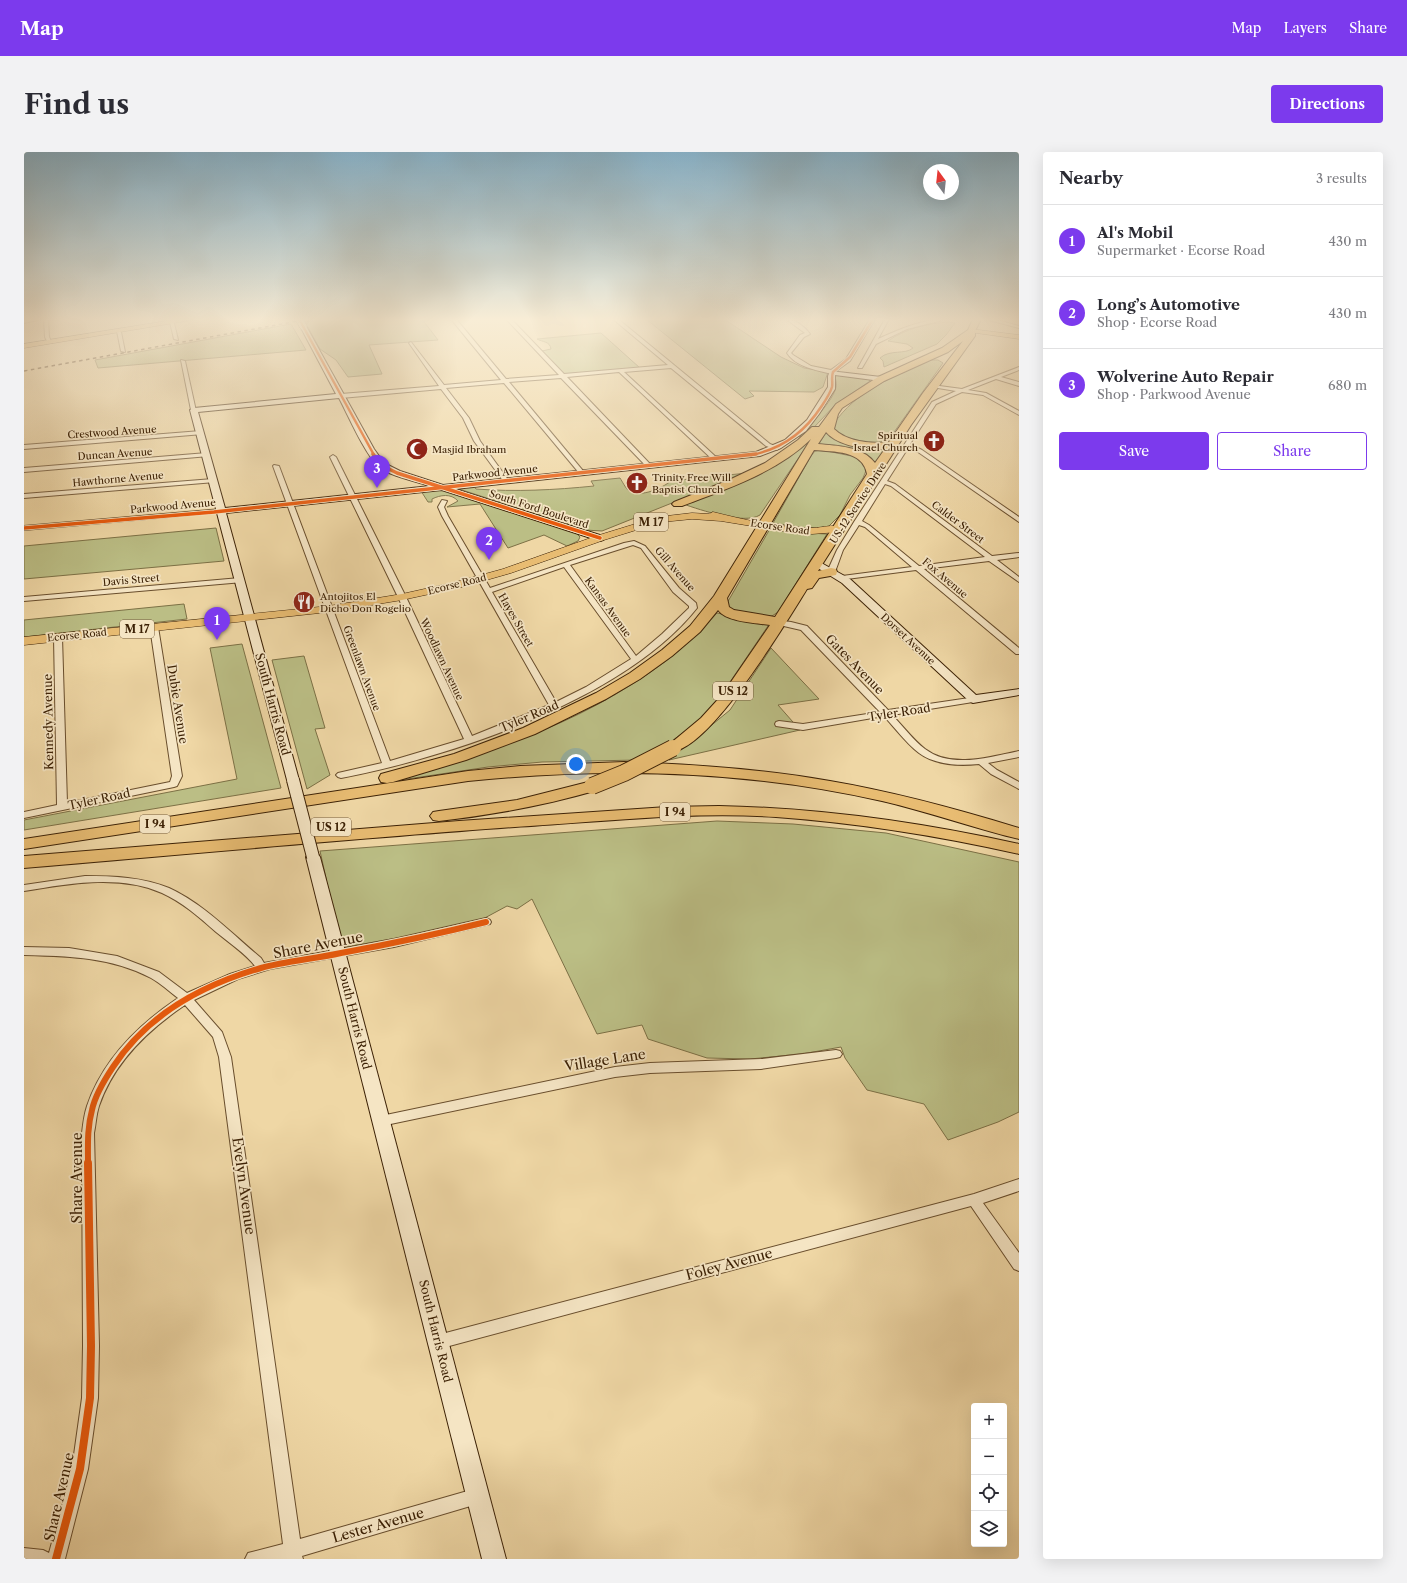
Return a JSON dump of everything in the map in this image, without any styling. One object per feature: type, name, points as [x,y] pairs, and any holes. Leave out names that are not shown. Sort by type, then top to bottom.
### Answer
[{"type":"highway","name":"US 12","points":[[268,807],[293,798],[385,779],[430,766],[501,742],[571,712],[635,676],[667,653],[695,629],[720,598],[833,412],[850,398],[872,385]]},
{"type":"highway","name":"US 12","points":[[109,854],[139,846],[490,810],[553,798],[592,786],[624,773],[673,748],[693,733],[722,705],[873,475],[934,386]]},
{"type":"highway","points":[[833,412],[829,429],[837,437],[857,443],[884,446],[893,445]]},
{"type":"highway","points":[[671,507],[748,475],[774,462],[798,446],[833,412]]},
{"type":"highway","points":[[812,447],[859,455],[871,464],[873,468],[873,475]]},
{"type":"highway","points":[[720,598],[722,606],[729,612],[742,616],[781,617],[790,610],[815,575],[836,575]]},
{"type":"highway","name":"I 94","points":[[24,844],[504,772],[580,767],[657,767],[749,774],[846,789],[924,807],[1019,834]]},
{"type":"highway","name":"I 94","points":[[24,862],[109,854],[587,817],[667,812],[719,811],[774,812],[876,822],[963,836],[1019,849]]},
{"type":"main road","name":"Ecorse Road","points":[[600,538],[608,533],[671,507],[724,518],[813,532],[838,529]]},
{"type":"main road","name":"Ecorse Road","points":[[24,641],[329,609],[402,597],[481,579],[514,569],[600,538],[661,519],[692,516],[724,518]]},
{"type":"street","name":"South Harris Road","points":[[188,385],[339,953],[494,1559]]},
{"type":"street","name":"South Ford Boulevard","points":[[335,385],[370,449],[381,465],[397,473],[600,538]]},
{"type":"street","points":[[194,410],[466,385]]},
{"type":"street","points":[[507,385],[582,473]]},
{"type":"street","points":[[570,385],[649,466]]},
{"type":"street","points":[[635,385],[715,459]]},
{"type":"street","points":[[695,385],[768,445],[777,448]]},
{"type":"street","name":"Parkwood Avenue","points":[[24,528],[222,511],[757,454],[777,448],[792,438],[812,421],[832,388],[831,385]]},
{"type":"street","name":"US-12 Service Drive","points":[[836,575],[840,550],[934,404],[977,385]]},
{"type":"street","points":[[934,386],[964,390],[988,396],[1019,413]]},
{"type":"street","points":[[442,387],[466,418],[477,441],[506,481]]},
{"type":"street","name":"Crestwood Avenue","points":[[24,447],[201,433]]},
{"type":"street","points":[[907,445],[920,451],[1018,519]]},
{"type":"street","name":"Duncan Avenue","points":[[24,470],[207,455]]},
{"type":"street","name":"Woodlawn Avenue","points":[[333,457],[402,597],[469,740]]},
{"type":"street","name":"Greenlawn Avenue","points":[[276,466],[387,765]]},
{"type":"street","name":"Hawthorne Avenue","points":[[24,496],[213,481]]},
{"type":"street","name":"Calder Street","points":[[884,482],[893,485],[1019,580]]},
{"type":"street","name":"Hayes Street","points":[[444,501],[441,507],[445,516],[554,706]]},
{"type":"street","name":"Fox Avenue","points":[[857,522],[864,524],[1019,652]]},
{"type":"street","name":"Gill Avenue","points":[[566,565],[626,544],[640,544],[676,590],[693,605],[693,608]]},
{"type":"street","points":[[836,575],[918,568],[1019,555]]},
{"type":"street","name":"Dorset Avenue","points":[[816,563],[836,575],[973,699]]},
{"type":"street","points":[[488,591],[566,565]]},
{"type":"street","name":"Kansas Avenue","points":[[566,565],[635,660]]},
{"type":"street","name":"Davis Street","points":[[24,599],[240,580]]},
{"type":"street","name":"Tyler Road","points":[[341,775],[387,765],[469,740],[554,706],[586,690],[635,660],[665,637],[693,608]]},
{"type":"street","name":"Gates Avenue","points":[[781,617],[807,631],[922,751],[935,758],[959,763],[981,761],[1019,754]]},
{"type":"street","name":"Dubie Avenue","points":[[154,627],[177,776],[174,784]]},
{"type":"street","name":"Kennedy Avenue","points":[[58,637],[62,806]]},
{"type":"street","name":"Tyler Road","points":[[779,724],[801,727],[1019,692]]},
{"type":"street","points":[[981,761],[994,772],[1019,786]]},
{"type":"street","name":"Tyler Road","points":[[24,815],[174,784]]},
{"type":"street","points":[[24,888],[73,881],[109,878],[152,885],[183,900],[257,961],[262,968]]},
{"type":"street","name":"Share Avenue","points":[[56,1559],[80,1469],[90,1398],[91,1346],[88,1133],[93,1105],[104,1080],[126,1048],[156,1017],[186,998],[226,979],[262,968],[447,932],[486,922]]},
{"type":"street","name":"Evelyn Avenue","points":[[24,951],[69,952],[117,960],[155,975],[186,998],[218,1035],[225,1057],[230,1084],[294,1554]]},
{"type":"street","name":"Village Lane","points":[[381,1121],[494,1096],[615,1072],[657,1067],[761,1064],[836,1054]]},
{"type":"street","name":"Foley Avenue","points":[[438,1342],[974,1200],[1019,1185]]},
{"type":"street","points":[[974,1200],[1019,1265]]},
{"type":"street","name":"Lester Avenue","points":[[254,1559],[294,1554],[478,1496]]},
{"type":"street","points":[[24,1557],[43,1559]]},
{"type":"green space","points":[[727,385],[824,385],[823,387],[814,392],[749,391],[754,396],[745,399]]},
{"type":"green space","points":[[836,385],[865,385],[835,405],[805,437],[798,436],[826,406]]},
{"type":"green space","points":[[879,385],[928,385],[887,442],[878,443],[848,439],[834,431],[833,425],[842,413],[853,402]]},
{"type":"green space","points":[[827,431],[829,434],[885,448],[876,464],[865,456],[817,447]]},
{"type":"green space","points":[[810,441],[760,515],[753,518],[722,516],[683,504],[800,448]]},
{"type":"green space","points":[[822,450],[856,457],[862,460],[867,468],[863,478],[850,495],[840,515],[829,526],[819,528],[806,528],[773,523],[811,456],[815,451]]},
{"type":"green space","points":[[747,473],[602,531],[585,530],[459,489],[473,485],[476,489],[491,490],[565,489],[594,486],[591,481],[620,478],[629,491],[634,493],[645,493],[657,489],[671,481]]},
{"type":"green space","points":[[440,490],[576,533],[580,537],[578,541],[567,546],[544,535],[508,548],[480,504],[447,507],[458,501],[449,496],[435,498],[432,499],[432,502],[428,502],[421,491]]},
{"type":"green space","points":[[771,527],[808,533],[827,534],[778,612],[768,617],[737,613],[727,608],[727,603]]},
{"type":"green space","points":[[216,528],[224,561],[24,579],[24,546]]},
{"type":"green space","points":[[184,604],[187,619],[24,637],[24,620]]},
{"type":"green space","points":[[717,613],[770,623],[715,704],[695,724],[669,743],[638,760],[542,762],[488,767],[387,782],[455,761],[541,731],[597,705],[633,684],[666,661]]},
{"type":"green space","points":[[242,644],[281,788],[24,830],[24,820],[237,779],[210,648]]},
{"type":"green space","points":[[771,648],[819,699],[778,705],[800,730],[669,760],[730,710]]},
{"type":"green space","points":[[304,656],[325,728],[315,729],[330,775],[307,789],[272,660]]},
{"type":"green space","points":[[717,821],[793,824],[886,833],[1019,862],[1019,1112],[998,1122],[948,1140],[924,1104],[867,1090],[845,1058],[841,1047],[802,1054],[750,1059],[707,1058],[648,1039],[642,1025],[597,1034],[532,899],[517,909],[507,906],[481,920],[442,930],[346,947],[342,944],[327,890],[320,851]]},
{"type":"cycle path","points":[[335,385],[370,449],[381,465],[397,473],[600,538]]},
{"type":"cycle path","points":[[24,528],[214,512],[744,456],[774,449],[797,435],[815,416],[831,389],[832,385]]},
{"type":"cycle path","points":[[56,1559],[80,1469],[90,1398],[91,1346],[88,1133],[94,1103],[106,1077],[122,1054],[140,1033],[160,1016],[183,1000],[208,987],[261,968],[394,943],[486,922]]},
{"type":"place","name":"Spiritual Israel Church","points":[[934,441]]},
{"type":"place","name":"Masjid Ibraham","points":[[417,449]]},
{"type":"place","name":"Trinity Free Will Baptist Church","points":[[637,483]]},
{"type":"place","name":"Wolverine Auto Repair","points":[[377,488]]},
{"type":"place","name":"Long’s Automotive","points":[[489,560]]},
{"type":"place","name":"Antojitos El Dicho Don Rogelio","points":[[304,602]]},
{"type":"place","name":"Al's Mobil","points":[[217,640]]}]
